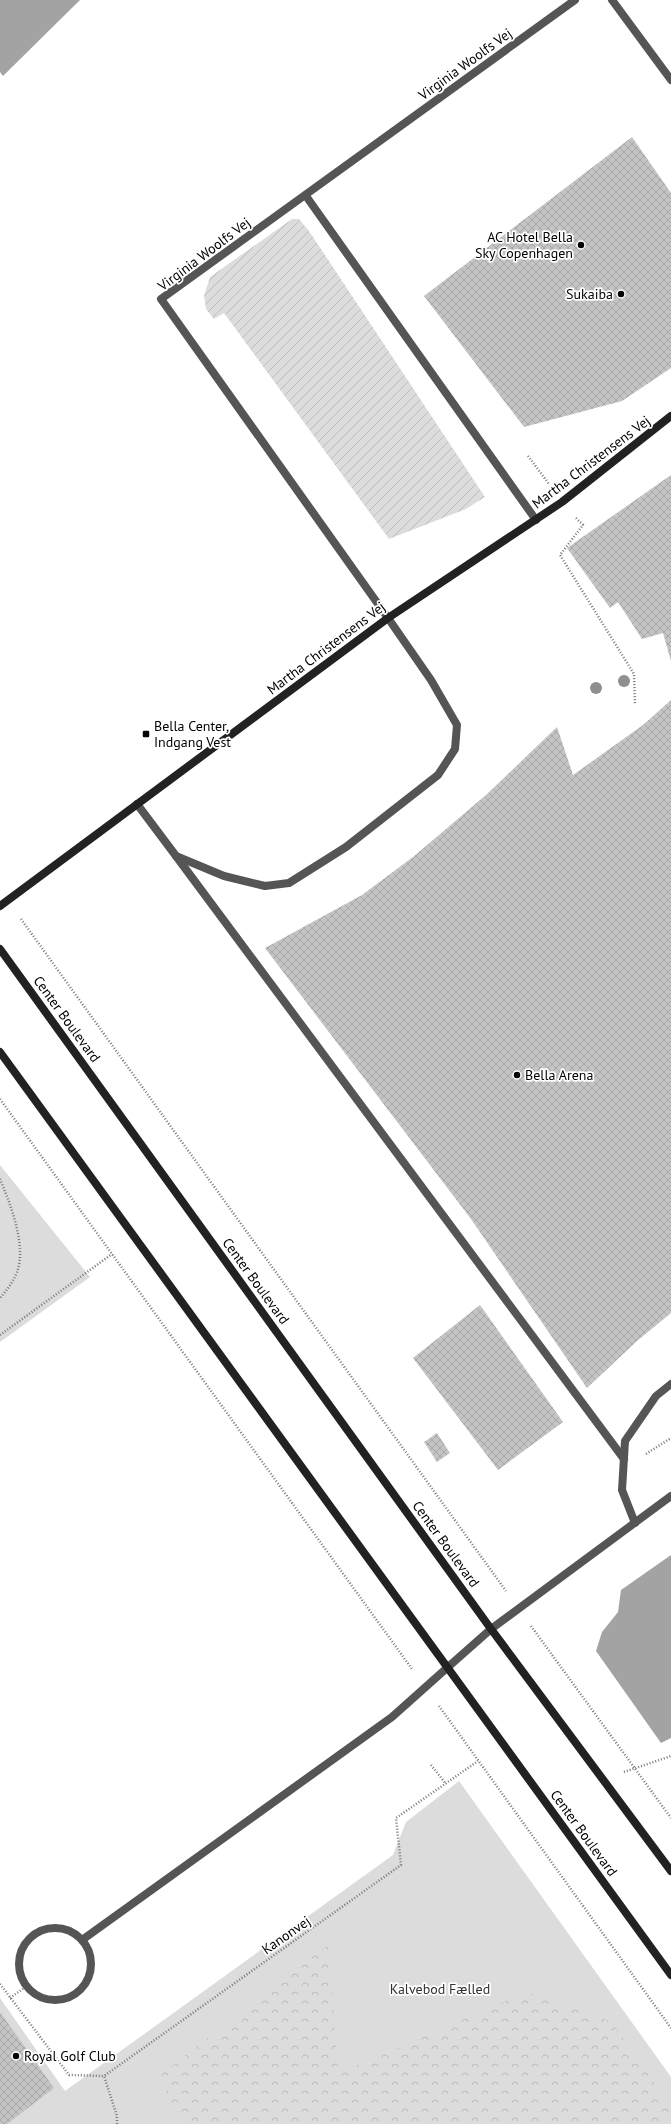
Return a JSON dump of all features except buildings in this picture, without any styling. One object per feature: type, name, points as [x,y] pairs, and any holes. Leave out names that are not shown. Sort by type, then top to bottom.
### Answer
[{"type":"street","name":"Virginia Woolfs Vej","points":[[388,618],[161,299],[306,196],[575,0]]},
{"type":"street","points":[[612,0],[671,80]]},
{"type":"street","points":[[306,196],[536,520]]},
{"type":"street","name":"Martha Christensens Vej","points":[[0,906],[388,618],[562,502],[671,416]]},
{"type":"street","points":[[176,856],[224,876],[265,886],[289,883],[346,848],[438,775],[455,749],[457,725],[431,680],[388,618]]},
{"type":"street","points":[[137,804],[624,1458]]},
{"type":"street","name":"Center Boulevard","points":[[0,949],[492,1629],[671,1871]]},
{"type":"street","name":"Center Boulevard","points":[[0,1052],[671,1975]]},
{"type":"street","points":[[634,1523],[622,1490],[625,1442],[656,1396],[671,1384]]},
{"type":"street","points":[[82,1940],[392,1717],[492,1629],[671,1496]]},
{"type":"street","points":[[58,1929],[74,1933],[82,1940],[88,1950],[91,1962],[90,1974],[76,1993],[66,1998],[56,2000],[34,1994],[27,1986],[22,1977],[19,1966],[20,1955],[32,1936],[42,1931],[58,1929]]},
{"type":"path","points":[[560,554],[634,674],[635,704]]},
{"type":"path","points":[[7,900],[54,963],[518,1609],[636,1768],[671,1818]]},
{"type":"path","points":[[0,1099],[671,2028]]},
{"type":"path","points":[[0,1178],[10,1204],[19,1250],[17,1271],[10,1286],[0,1298]]},
{"type":"path","points":[[0,1335],[112,1254]]},
{"type":"path","points":[[603,1780],[671,1756]]},
{"type":"path","name":"Kanonvej","points":[[104,2076],[401,1865],[396,1818],[478,1761]]},
{"type":"path","points":[[431,1765],[446,1784]]},
{"type":"path","points":[[0,1984],[69,2075],[104,2076],[117,2116],[118,2124]]},
{"type":"path","points":[[10,1998],[27,1986]]},
{"type":"green space","points":[[292,219],[299,219],[309,231],[485,497],[466,509],[389,539],[224,313],[214,319],[206,309],[204,296],[210,277]]},
{"type":"green space","points":[[0,1165],[90,1277],[0,1342]]},
{"type":"green space","name":"Kalvebod Fælled","points":[[459,1781],[671,2077],[671,2124],[0,2124],[0,1998],[65,2091],[393,1855],[406,1822]]},
{"type":"green space","points":[[329,1944],[338,2073],[527,1992],[612,2022],[671,2107],[671,2124],[182,2124],[159,2076]]},
{"type":"shaded area","points":[[0,0],[80,0],[3,76],[0,72]]},
{"type":"shaded area","points":[[671,1555],[671,1738],[661,1743],[596,1651],[602,1632],[618,1612],[621,1590]]},
{"type":"place","name":"AC Hotel Bella Sky Copenhagen","points":[[581,245]]},
{"type":"place","name":"Sukaiba","points":[[621,294]]},
{"type":"place","name":"Bella Center, Indgang Vest","points":[[146,734]]},
{"type":"place","name":"Bella Arena","points":[[517,1075]]},
{"type":"place","name":"Royal Golf Club","points":[[16,2056]]}]
